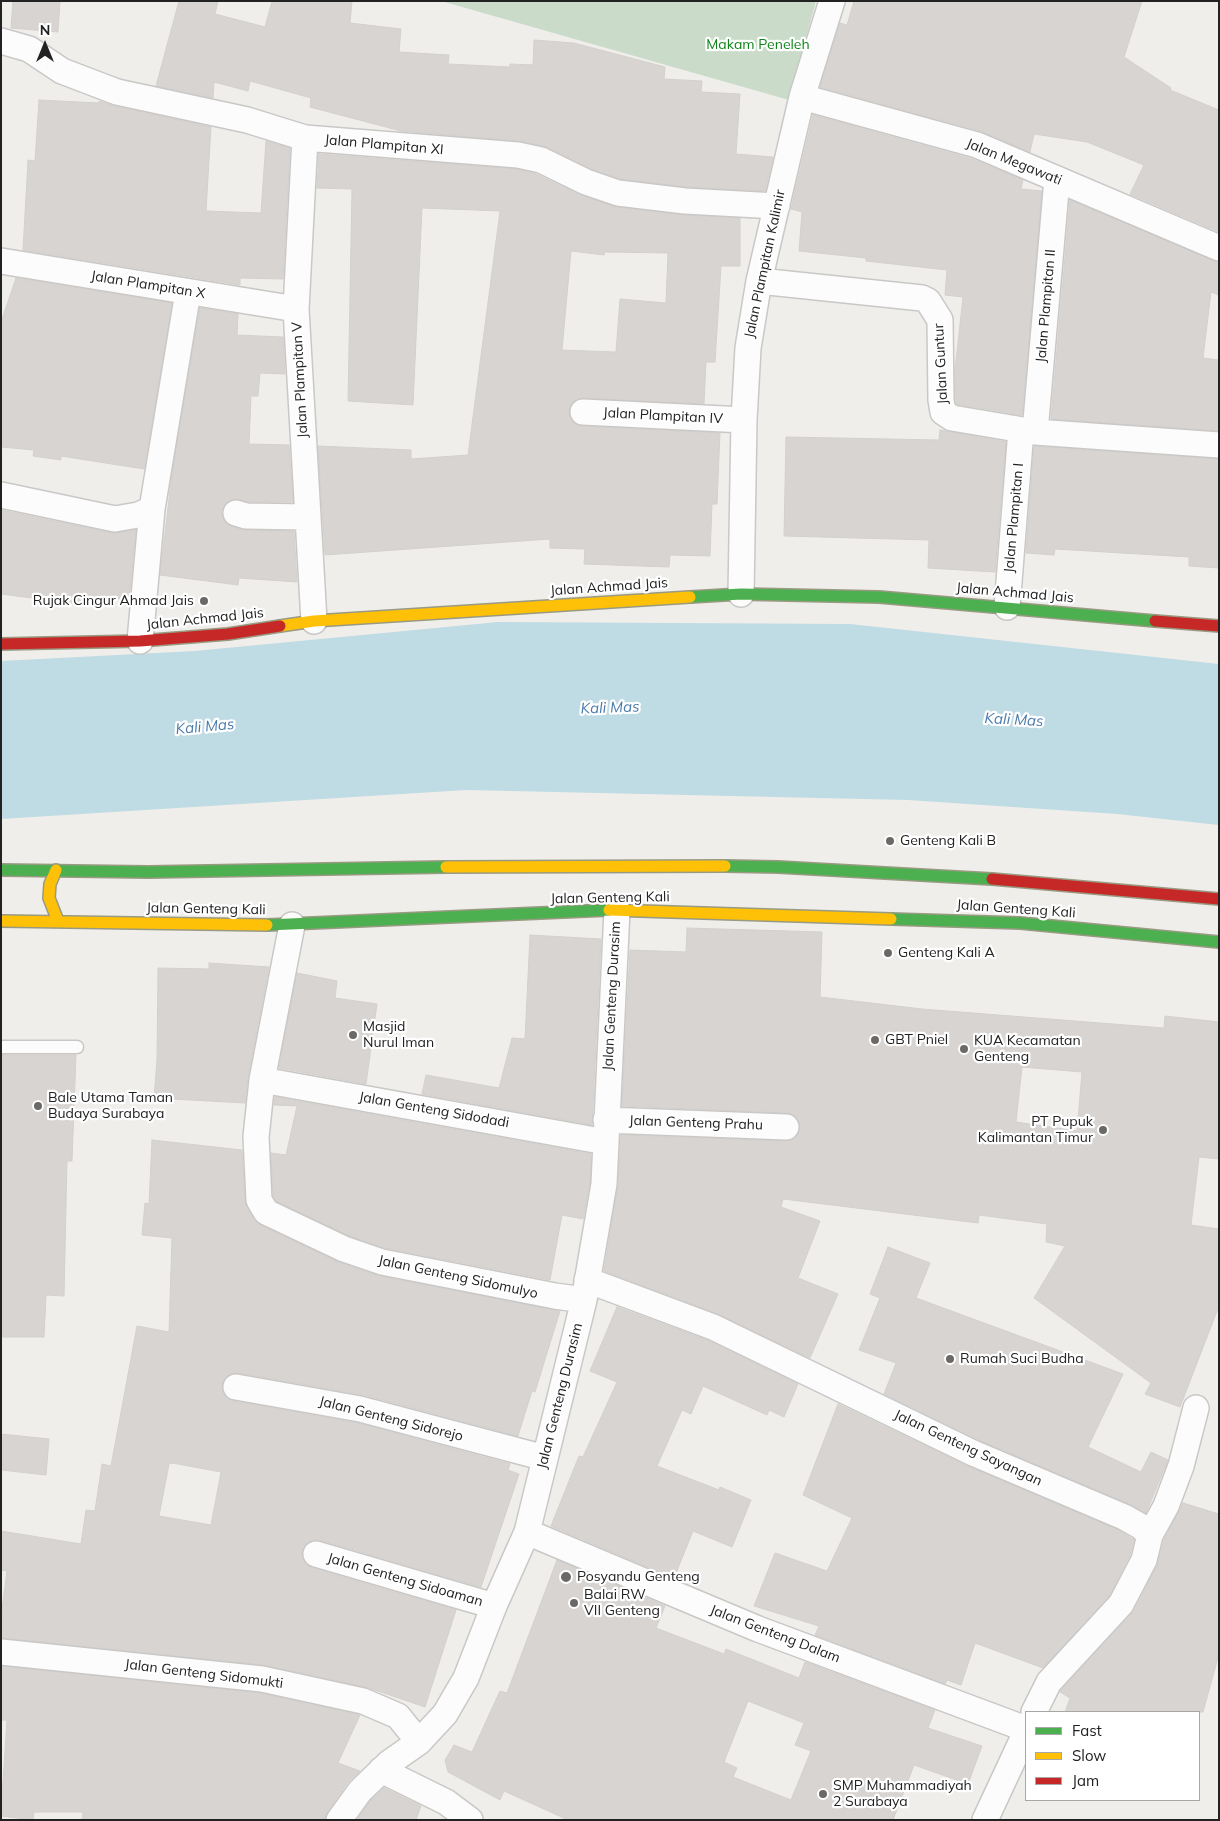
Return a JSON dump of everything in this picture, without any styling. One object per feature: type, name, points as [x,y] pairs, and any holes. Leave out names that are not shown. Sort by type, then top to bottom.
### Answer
[{"type":"main road","name":"Jalan Achmad Jais","points":[[1,644],[140,641],[228,634],[314,621],[741,594],[879,597],[1219,626]]},
{"type":"main road","name":"Jalan Genteng Kali","points":[[1,870],[148,872],[297,868],[607,865],[778,867],[975,878],[1219,899]]},
{"type":"main road","points":[[56,870],[50,884],[49,898],[58,921]]},
{"type":"main road","name":"Jalan Genteng Kali","points":[[1,921],[292,925],[617,910],[1020,923],[1219,942]]},
{"type":"street","name":"Jalan Plampitan Kalimir","points":[[741,594],[744,420],[748,348],[759,280],[802,97],[832,1]]},
{"type":"street","name":"Jalan Plampitan XI","points":[[1,41],[29,49],[62,71],[117,92],[246,120],[305,138],[518,155],[541,160],[586,182],[618,194],[685,201],[777,206]]},
{"type":"street","name":"Jalan Megawati","points":[[802,97],[977,145],[1219,248]]},
{"type":"street","name":"Jalan Plampitan V","points":[[305,138],[296,309],[314,621]]},
{"type":"street","name":"Jalan Plampitan II","points":[[1028,431],[1057,179]]},
{"type":"street","name":"Jalan Plampitan X","points":[[1,261],[296,309]]},
{"type":"street","name":"Jalan Guntur","points":[[759,280],[922,298],[928,302],[940,320],[941,400],[943,412],[952,418],[1028,431],[1219,445]]},
{"type":"street","points":[[140,641],[152,508],[188,292]]},
{"type":"street","name":"Jalan Plampitan IV","points":[[583,412],[744,420]]},
{"type":"street","name":"Jalan Plampitan I","points":[[1007,607],[1028,431]]},
{"type":"street","points":[[1,495],[115,519],[138,515],[152,508]]},
{"type":"street","points":[[236,513],[246,516],[307,517]]},
{"type":"street","name":"Jalan Genteng Durasim","points":[[339,1820],[360,1791],[381,1770],[419,1742],[446,1714],[466,1678],[494,1606],[527,1532],[585,1290],[604,1184],[617,910]]},
{"type":"street","name":"Jalan Genteng Sidomulyo","points":[[292,925],[262,1080],[256,1137],[259,1200],[266,1212],[344,1249],[382,1262],[555,1296],[585,1290]]},
{"type":"street","name":"Jalan Genteng Sidodadi","points":[[262,1080],[606,1131]]},
{"type":"street","name":"Jalan Genteng Prahu","points":[[606,1131],[786,1127]]},
{"type":"street","name":"Jalan Genteng Sayangan","points":[[585,1290],[714,1327],[973,1453],[1124,1517],[1150,1535]]},
{"type":"street","name":"Jalan Genteng Sidorejo","points":[[236,1387],[360,1409],[545,1458]]},
{"type":"street","points":[[1034,1711],[1048,1682],[1121,1604],[1144,1560],[1150,1535],[1166,1506],[1182,1466],[1196,1408]]},
{"type":"street","name":"Jalan Genteng Dalam","points":[[527,1532],[758,1629],[1025,1731]]},
{"type":"street","name":"Jalan Genteng Sidoaman","points":[[316,1554],[494,1606]]},
{"type":"street","name":"Jalan Genteng Sidomukti","points":[[1,1652],[262,1679],[363,1701],[398,1716],[419,1742]]},
{"type":"street","points":[[985,1820],[1025,1733]]},
{"type":"street","points":[[381,1770],[446,1802],[470,1820]]},
{"type":"lane","points":[[1,1047],[78,1047]]},
{"type":"green space","name":"Makam Peneleh","points":[[441,1],[816,1],[789,100]]},
{"type":"water","name":"Kali Mas","points":[[498,622],[850,624],[1219,664],[1219,825],[1117,814],[908,800],[466,790],[1,819],[1,661],[195,651]]},
{"type":"building","points":[[13,1],[60,1],[58,32],[11,28]]},
{"type":"building","points":[[179,1],[218,1],[215,14],[265,27],[272,1],[352,1],[350,23],[401,29],[399,52],[449,55],[448,64],[510,67],[510,64],[533,65],[534,40],[574,43],[665,67],[664,79],[702,81],[701,92],[740,94],[736,154],[773,157],[765,191],[686,187],[621,179],[592,169],[544,146],[519,141],[401,131],[310,107],[311,98],[250,81],[248,91],[214,82],[213,98],[156,86]]},
{"type":"building","points":[[854,1],[1142,1],[1124,57],[1171,88],[1170,90],[1219,110],[1219,232],[1130,194],[1144,165],[1087,142],[1034,134],[1030,152],[981,131],[820,87],[840,23],[847,25]]},
{"type":"building","points":[[39,100],[99,103],[99,101],[211,127],[206,211],[261,213],[266,141],[290,148],[283,279],[240,278],[240,285],[23,250],[28,160],[35,161]]},
{"type":"building","points":[[813,115],[972,159],[1023,180],[1021,189],[1042,191],[1022,415],[956,404],[955,370],[963,297],[945,295],[947,270],[866,261],[866,258],[799,251],[802,212],[791,209]]},
{"type":"building","points":[[319,154],[516,169],[536,174],[580,195],[616,207],[683,215],[740,218],[740,266],[721,266],[715,362],[706,362],[704,404],[584,398],[576,399],[569,411],[570,419],[582,426],[720,433],[717,504],[712,504],[710,556],[670,555],[669,567],[584,564],[585,549],[550,548],[550,539],[325,555],[318,446],[411,450],[411,459],[468,455],[500,211],[422,208],[413,405],[348,401],[352,189],[317,188]],"holes":[[[571,251],[604,255],[605,252],[668,253],[666,303],[620,299],[616,352],[562,350]]]},
{"type":"building","points":[[1070,200],[1219,262],[1219,295],[1211,292],[1203,358],[1219,360],[1219,431],[1051,419]]},
{"type":"building","points":[[16,278],[172,303],[144,469],[61,456],[61,460],[33,456],[34,450],[1,447],[1,322]]},
{"type":"building","points":[[200,308],[238,314],[237,335],[283,337],[285,374],[260,373],[258,396],[251,396],[249,444],[289,445],[293,502],[248,502],[233,499],[226,503],[222,516],[226,523],[242,530],[294,531],[297,582],[239,578],[238,585],[160,575],[172,474]]},
{"type":"building","points":[[940,430],[1006,442],[995,572],[928,568],[929,540],[784,536],[786,437],[939,440]]},
{"type":"building","points":[[1034,446],[1219,459],[1219,568],[1189,566],[1189,557],[1055,549],[1054,555],[1026,553]]},
{"type":"building","points":[[1,510],[112,533],[136,530],[129,600],[87,595],[86,605],[1,594]]},
{"type":"building","points":[[687,928],[822,932],[820,997],[922,1009],[1164,1028],[1165,1016],[1219,1022],[1219,1159],[1199,1157],[1191,1225],[1219,1229],[1219,1306],[1180,1407],[1145,1394],[1151,1383],[1034,1298],[1065,1246],[1046,1242],[1047,1224],[979,1215],[978,1223],[783,1199],[781,1207],[820,1221],[798,1278],[838,1294],[810,1358],[718,1314],[604,1271],[618,1186],[621,1135],[785,1141],[793,1139],[800,1128],[798,1120],[793,1115],[787,1113],[622,1106],[630,950],[686,952]],"holes":[[[1022,1067],[1082,1072],[1077,1131],[1016,1122]]]},
{"type":"building","points":[[530,935],[601,939],[592,1125],[422,1094],[426,1075],[499,1088],[512,1038],[525,1039]]},
{"type":"building","points":[[209,963],[269,967],[248,1077],[245,1103],[154,1098],[157,1060],[158,968],[209,969]]},
{"type":"building","points":[[297,973],[337,981],[335,998],[377,1004],[366,1084],[279,1068]]},
{"type":"building","points":[[1,1055],[76,1055],[72,1161],[67,1161],[64,1296],[46,1295],[44,1337],[1,1337]]},
{"type":"building","points":[[275,1097],[591,1154],[590,1182],[583,1219],[562,1215],[550,1280],[386,1248],[349,1236],[276,1201],[273,1196],[271,1153],[286,1155],[297,1106],[274,1105]]},
{"type":"building","points":[[152,1140],[242,1150],[245,1201],[254,1220],[260,1225],[338,1262],[379,1276],[560,1311],[535,1392],[532,1391],[518,1436],[364,1395],[239,1373],[231,1374],[222,1384],[223,1392],[233,1401],[357,1423],[510,1464],[508,1470],[519,1474],[481,1587],[320,1540],[312,1540],[302,1550],[302,1558],[312,1568],[456,1610],[425,1707],[366,1687],[265,1665],[1,1638],[1,1617],[7,1571],[1,1570],[1,1531],[81,1544],[86,1510],[95,1511],[102,1464],[111,1466],[137,1326],[169,1332],[172,1238],[142,1235],[145,1203],[149,1204]],"holes":[[[169,1464],[221,1472],[211,1525],[159,1516]]]},
{"type":"building","points":[[888,1247],[930,1263],[916,1298],[1123,1374],[1088,1447],[1141,1472],[1151,1452],[1168,1460],[1146,1513],[1130,1504],[979,1440],[884,1394],[896,1363],[859,1350],[880,1298],[870,1294]]},
{"type":"building","points":[[617,1307],[707,1340],[798,1384],[784,1417],[769,1410],[767,1415],[703,1386],[691,1414],[682,1410],[657,1466],[719,1490],[720,1487],[751,1500],[732,1547],[693,1531],[674,1578],[551,1526],[579,1456],[583,1457],[617,1382],[590,1371]]},
{"type":"building","points":[[838,1404],[967,1466],[1118,1530],[1134,1540],[1130,1555],[1109,1596],[1043,1668],[975,1643],[961,1685],[947,1680],[945,1684],[815,1635],[819,1626],[754,1606],[775,1553],[827,1571],[852,1518],[803,1495]]},
{"type":"building","points":[[1,1434],[49,1439],[46,1475],[1,1470]]},
{"type":"building","points":[[1183,1503],[1219,1514],[1219,1654],[1203,1712],[1065,1711],[1070,1698],[1060,1692],[1061,1690],[1134,1611],[1157,1566],[1164,1540]]},
{"type":"building","points":[[557,1560],[665,1606],[656,1628],[724,1654],[726,1649],[799,1678],[805,1662],[935,1710],[928,1728],[982,1746],[968,1784],[914,1765],[893,1820],[568,1820],[504,1791],[500,1800],[448,1772],[445,1760],[454,1745],[472,1752],[500,1691],[507,1693]],"holes":[[[748,1701],[804,1723],[795,1745],[811,1751],[791,1800],[733,1777],[737,1768],[724,1762]]]},
{"type":"building","points":[[1,1666],[260,1693],[360,1715],[338,1763],[360,1771],[348,1782],[327,1812],[325,1820],[82,1820],[83,1812],[34,1812],[33,1820],[1,1816],[1,1783],[3,1783],[7,1720],[1,1720]]},
{"type":"building","points":[[384,1788],[421,1806],[416,1820],[357,1820],[371,1800]]},
{"type":"traffic: fast","points":[[690,597],[741,594],[879,597],[1155,621]]},
{"type":"traffic: fast","points":[[725,866],[778,867],[992,879]]},
{"type":"traffic: fast","points":[[1,870],[148,872],[446,867]]},
{"type":"traffic: fast","points":[[267,925],[609,910]]},
{"type":"traffic: fast","points":[[891,919],[1020,923],[1219,942]]},
{"type":"traffic: slow","points":[[280,626],[314,621],[690,597]]},
{"type":"traffic: slow","points":[[446,867],[725,866]]},
{"type":"traffic: slow","points":[[56,870],[50,884],[49,898],[58,921]]},
{"type":"traffic: slow","points":[[609,910],[891,919]]},
{"type":"traffic: slow","points":[[1,921],[267,925]]},
{"type":"traffic: jam","points":[[1155,621],[1219,626]]},
{"type":"traffic: jam","points":[[1,644],[140,641],[228,634],[280,626]]},
{"type":"traffic: jam","points":[[992,879],[1219,899]]},
{"type":"place","name":"Rujak Cingur Ahmad Jais","points":[[204,601]]},
{"type":"place","name":"Genteng Kali B","points":[[890,841]]},
{"type":"place","name":"Genteng Kali A","points":[[888,953]]},
{"type":"place","name":"Masjid Nurul Iman","points":[[353,1035]]},
{"type":"place","name":"GBT Pniel","points":[[875,1040]]},
{"type":"place","name":"KUA Kecamatan Genteng","points":[[964,1049]]},
{"type":"place","name":"Bale Utama Taman Budaya Surabaya","points":[[38,1106]]},
{"type":"place","name":"PT Pupuk Kalimantan Timur","points":[[1103,1130]]},
{"type":"place","name":"Rumah Suci Budha","points":[[950,1359]]},
{"type":"place","name":"Posyandu Genteng","points":[[566,1577]]},
{"type":"place","name":"Balai RW VII Genteng","points":[[574,1603]]},
{"type":"place","name":"SMP Muhammadiyah 2 Surabaya","points":[[823,1794]]}]
